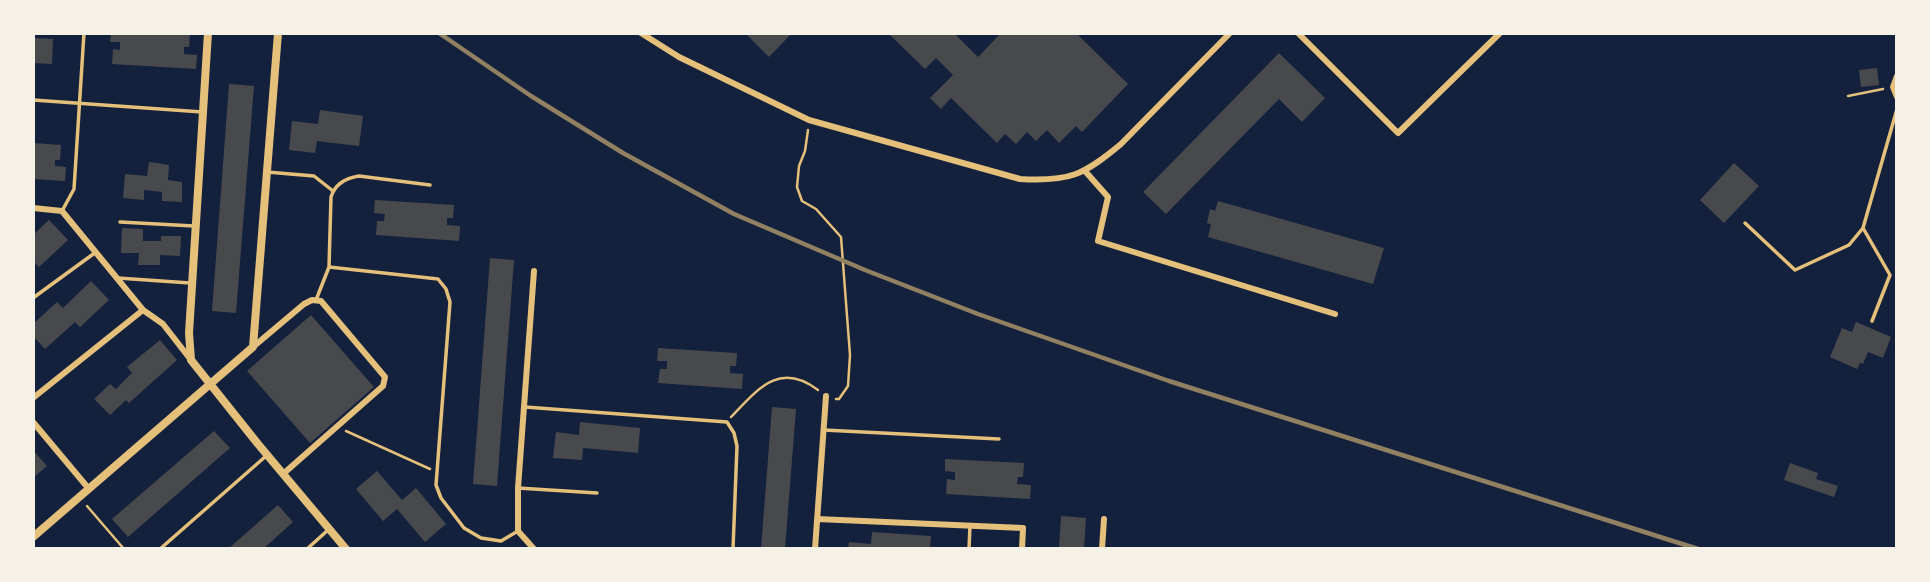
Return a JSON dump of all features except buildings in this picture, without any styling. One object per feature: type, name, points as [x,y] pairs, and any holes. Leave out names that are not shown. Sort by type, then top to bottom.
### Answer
[{"type":"street","points":[[191,360],[189,333],[208,33]]},
{"type":"street","points":[[254,347],[278,33]]},
{"type":"street","points":[[641,33],[678,57],[809,120],[1020,179],[1055,180],[1085,171],[1102,160],[1230,33]]},
{"type":"street","points":[[1298,33],[1398,133],[1500,33]]},
{"type":"street","points":[[1897,76],[1893,87],[1897,97]]},
{"type":"street","points":[[1085,171],[1108,197],[1098,242],[1335,314]]},
{"type":"street","points":[[33,208],[62,211],[143,310],[163,324],[346,549]]},
{"type":"street","points":[[534,271],[518,488],[518,531],[534,549]]},
{"type":"street","points":[[33,537],[304,304],[316,300],[324,302],[385,377],[383,386],[283,474]]},
{"type":"street","points":[[33,398],[143,310]]},
{"type":"street","points":[[815,549],[826,396]]},
{"type":"street","points":[[33,422],[89,489]]},
{"type":"street","points":[[817,519],[1023,527],[1022,549]]},
{"type":"street","points":[[1102,549],[1104,519]]},
{"type":"lane","points":[[62,211],[74,188],[84,33]]},
{"type":"lane","points":[[33,100],[202,112]]},
{"type":"lane","points":[[1745,223],[1796,270],[1849,244],[1863,228],[1897,110]]},
{"type":"lane","points":[[266,172],[314,176],[333,191]]},
{"type":"lane","points":[[316,300],[329,267],[330,202],[333,191],[350,177],[359,176],[430,185]]},
{"type":"lane","points":[[120,222],[196,226]]},
{"type":"lane","points":[[1863,228],[1889,275],[1872,321]]},
{"type":"lane","points":[[33,298],[96,252]]},
{"type":"lane","points":[[329,267],[438,279],[446,289],[450,302],[436,485],[441,498],[464,528],[481,538],[501,541],[518,531]]},
{"type":"lane","points":[[118,278],[192,283]]},
{"type":"lane","points":[[525,407],[727,422],[734,433],[737,446],[733,549]]},
{"type":"lane","points":[[824,430],[999,439]]},
{"type":"lane","points":[[160,549],[267,455]]},
{"type":"lane","points":[[518,488],[597,493]]},
{"type":"lane","points":[[969,549],[970,525]]},
{"type":"lane","points":[[307,549],[329,529]]},
{"type":"path","points":[[1848,96],[1893,87]]},
{"type":"path","points":[[727,422],[759,388],[771,382],[791,377],[806,381],[826,396],[839,399],[848,386],[850,355],[841,237],[816,209],[802,201],[797,187],[809,120]]},
{"type":"path","points":[[337,426],[437,472]]},
{"type":"path","points":[[79,498],[124,549]]},
{"type":"railway","points":[[439,33],[531,96],[623,153],[734,214],[865,270],[978,314],[1169,381],[1698,549]]}]
